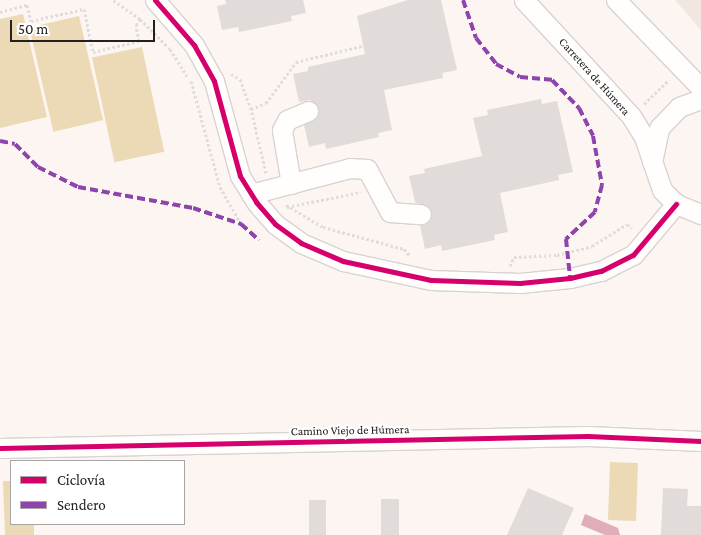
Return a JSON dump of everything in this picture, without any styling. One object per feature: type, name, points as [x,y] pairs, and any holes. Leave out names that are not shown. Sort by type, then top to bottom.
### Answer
[{"type":"street","points":[[155,0],[194,45],[214,81],[240,176],[251,194],[274,224],[301,243],[342,261],[431,280],[520,283],[570,278],[601,271],[633,255],[676,204],[701,214]]},
{"type":"street","name":"Carretera de Húmera","points":[[524,0],[631,116],[652,162],[662,190],[676,204]]},
{"type":"street","points":[[616,0],[680,70],[701,88]]},
{"type":"street","points":[[652,162],[659,128],[679,107],[701,99]]},
{"type":"street","points":[[291,184],[282,130],[287,120],[308,111]]},
{"type":"street","points":[[251,194],[350,168],[367,169],[390,212],[421,214]]},
{"type":"street","name":"Camino Viejo de Húmera","points":[[0,448],[588,436],[701,441]]},
{"type":"path","points":[[113,0],[140,19],[170,49],[191,81],[220,187],[241,224]]},
{"type":"path","points":[[0,12],[28,5],[31,20],[84,9],[93,52],[139,41],[136,25],[140,19]]},
{"type":"path","points":[[631,116],[680,70]]},
{"type":"path","points":[[274,224],[288,207],[360,192]]},
{"type":"path","points":[[288,207],[323,227],[404,249],[413,259]]},
{"type":"path","points":[[507,271],[514,257],[557,255],[592,246],[627,224],[643,243]]},
{"type":"shaded area","points":[[675,0],[701,0],[701,30]]},
{"type":"shaded area","points":[[23,14],[47,117],[0,128],[0,19]]},
{"type":"shaded area","points":[[79,16],[103,120],[53,132],[29,27]]},
{"type":"shaded area","points":[[142,47],[164,152],[114,162],[92,58]]},
{"type":"shaded area","points":[[610,462],[638,463],[636,521],[608,520]]},
{"type":"shaded area","points":[[3,481],[10,481],[10,525],[34,525],[34,535],[5,535]]},
{"type":"shaded area","points":[[585,514],[618,528],[620,535],[605,535],[581,525]]},
{"type":"building","points":[[225,0],[303,0],[306,13],[291,16],[292,21],[239,32],[238,27],[222,30],[217,6],[226,4]]},
{"type":"building","points":[[408,0],[441,0],[457,70],[442,73],[443,78],[384,90],[392,130],[378,133],[379,137],[326,149],[325,143],[309,147],[304,125],[317,118],[318,107],[310,100],[299,102],[293,74],[308,71],[308,67],[365,54],[357,16]]},
{"type":"building","points":[[541,99],[542,104],[557,101],[573,172],[558,175],[559,180],[500,193],[508,232],[494,235],[495,240],[442,251],[441,245],[425,249],[420,225],[430,221],[431,209],[415,202],[409,176],[425,173],[424,169],[482,156],[473,118],[488,115],[487,110]]},
{"type":"building","points":[[528,488],[574,508],[562,535],[507,535]]},
{"type":"building","points":[[663,488],[688,489],[687,506],[701,506],[701,535],[661,535]]},
{"type":"building","points":[[381,499],[399,499],[399,535],[381,535]]},
{"type":"building","points":[[309,500],[326,500],[326,535],[309,535]]},
{"type":"marked path","points":[[463,0],[476,38],[496,64],[520,77],[552,80],[579,108],[593,136],[602,185],[595,212],[566,239],[570,278]]},
{"type":"marked path","points":[[0,141],[15,144],[38,167],[78,187],[193,208],[241,224],[259,240]]},
{"type":"cycle path","points":[[155,0],[194,45],[214,81],[240,176],[256,202],[275,224],[301,243],[343,261],[431,280],[520,283],[570,278],[601,271],[633,255],[676,204]]},
{"type":"cycle path","points":[[0,448],[588,436],[701,441]]}]
